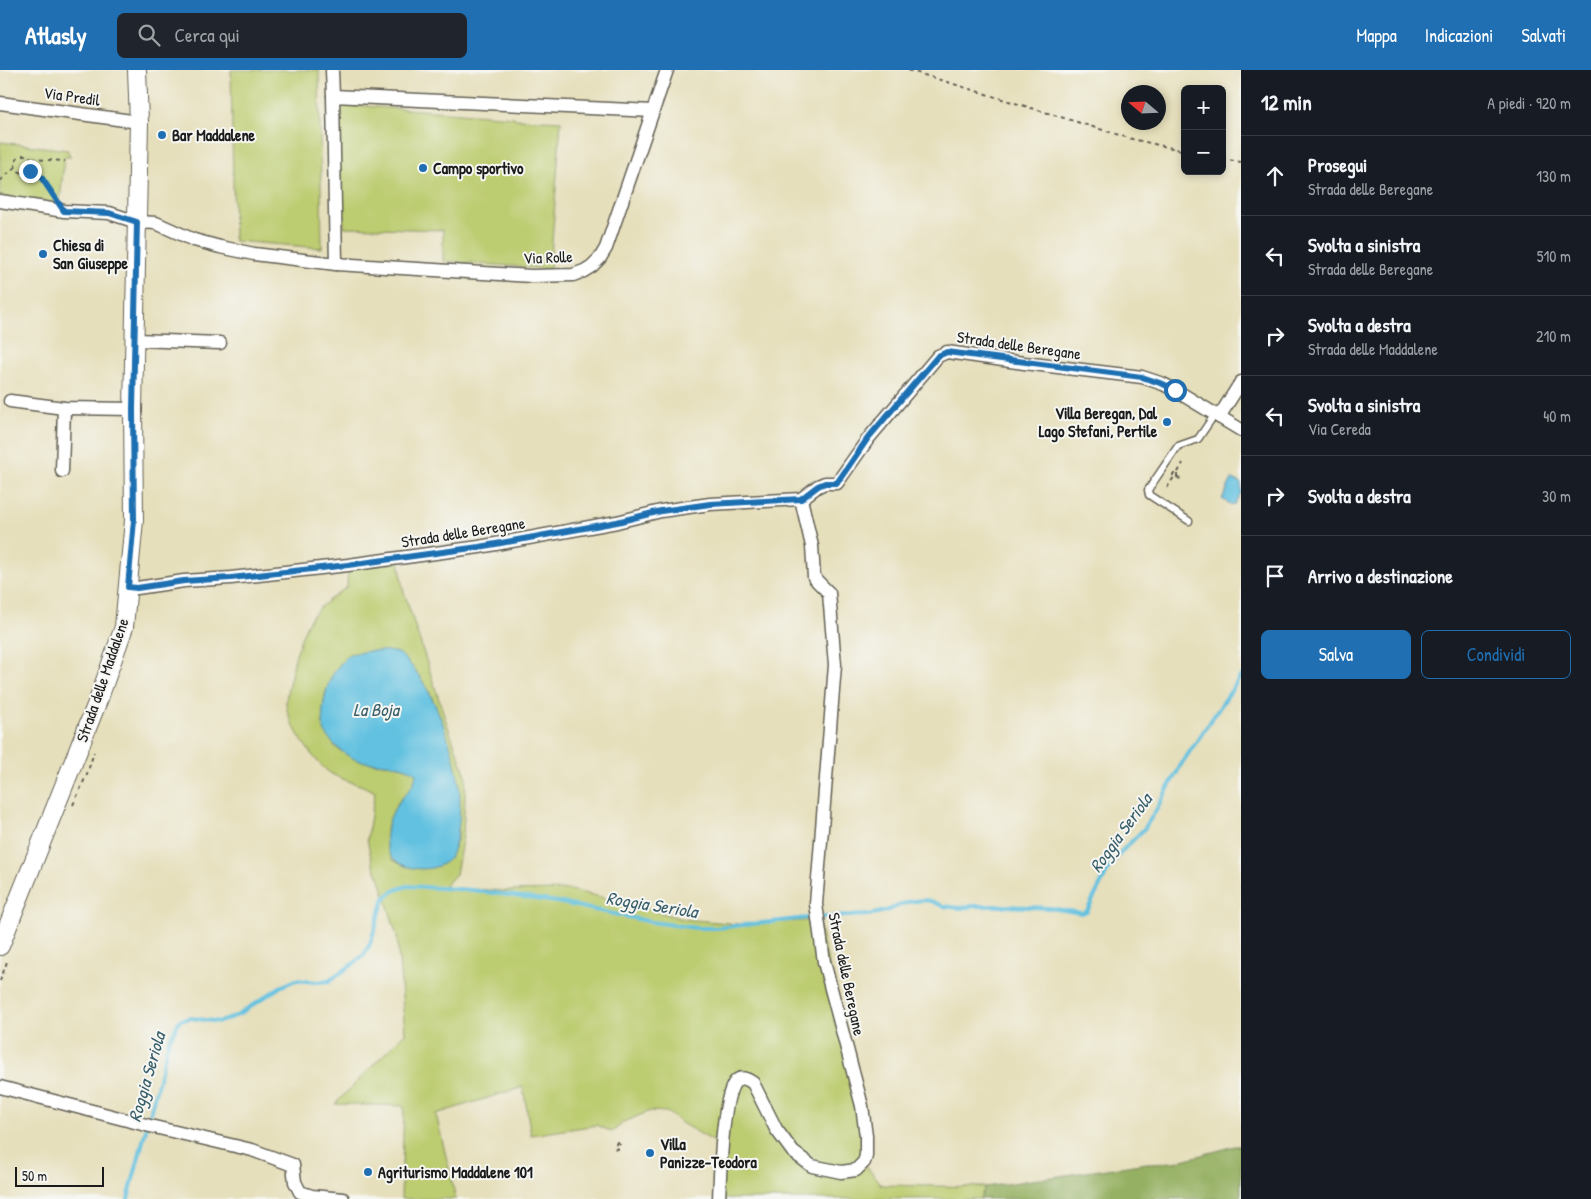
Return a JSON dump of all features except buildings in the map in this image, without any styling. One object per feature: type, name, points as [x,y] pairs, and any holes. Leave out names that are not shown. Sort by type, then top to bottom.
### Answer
[{"type":"street","name":"Strada delle Maddalene","points":[[0,946],[99,698],[124,627],[134,520],[133,409],[136,340],[139,122],[137,70]]},
{"type":"street","points":[[332,70],[336,264]]},
{"type":"street","name":"Via Rolle","points":[[0,201],[64,211],[109,213],[137,222],[156,223],[194,240],[254,254],[336,264],[532,276],[574,275],[584,271],[600,258],[606,248],[667,70]]},
{"type":"street","points":[[333,96],[653,111]]},
{"type":"street","name":"Via Predil","points":[[0,102],[139,122]]},
{"type":"street","points":[[136,340],[220,343]]},
{"type":"street","name":"Strada delle Beregane","points":[[128,587],[137,588],[184,581],[231,578],[390,560],[479,547],[710,504],[801,499],[818,486],[825,483],[837,483],[868,438],[938,356],[947,352],[1142,377],[1163,384],[1241,430]]},
{"type":"street","points":[[1217,416],[1241,382]]},
{"type":"street","points":[[10,401],[64,408],[133,409]]},
{"type":"street","points":[[62,471],[64,408]]},
{"type":"street","name":"Strada delle Beregane","points":[[719,1199],[727,1103],[735,1082],[741,1078],[753,1083],[776,1129],[793,1152],[812,1166],[840,1172],[856,1170],[864,1162],[866,1156],[866,1136],[862,1106],[824,962],[816,904],[835,665],[830,593],[814,576],[812,546],[801,499]]},
{"type":"street","points":[[0,1087],[146,1126],[252,1150],[293,1165],[295,1182],[300,1192],[312,1196],[343,1199]]},
{"type":"lane","points":[[1189,521],[1149,494],[1148,490],[1178,446],[1198,438],[1217,416]]},
{"type":"path","points":[[908,70],[1132,139],[1181,151]]},
{"type":"path","points":[[33,165],[30,171],[25,173],[19,172],[15,167],[15,161],[19,156],[26,155],[31,159],[33,165],[64,211]]},
{"type":"path","points":[[31,159],[65,161]]},
{"type":"path","points":[[1226,160],[1241,162]]},
{"type":"path","points":[[0,181],[15,167]]},
{"type":"path","points":[[1167,488],[1183,463]]},
{"type":"path","points":[[1176,476],[1183,481]]},
{"type":"green space","points":[[231,70],[319,70],[322,248],[234,241]]},
{"type":"green space","name":"Campo sportivo","points":[[337,104],[561,121],[550,269],[443,261],[443,230],[344,227],[344,221],[336,220]]},
{"type":"green space","points":[[0,142],[68,150],[71,157],[65,157],[64,160],[60,203],[0,196]]},
{"type":"green space","points":[[399,559],[403,589],[448,727],[466,775],[463,836],[456,874],[444,887],[503,891],[570,890],[623,902],[683,919],[739,924],[818,920],[862,1106],[864,1163],[881,1185],[985,1187],[980,1199],[719,1199],[722,1146],[683,1124],[667,1112],[650,1111],[624,1122],[612,1132],[597,1125],[531,1135],[523,1087],[436,1114],[456,1199],[401,1199],[404,1106],[335,1104],[405,1033],[397,936],[380,879],[372,862],[367,839],[375,792],[335,776],[324,768],[300,738],[290,719],[286,703],[294,662],[305,629],[310,619],[318,610],[347,587],[348,565]],"holes":[[[332,676],[427,687],[440,716],[459,785],[458,837],[450,858],[427,866],[414,868],[407,867],[392,859],[386,830],[397,804],[415,783],[416,773],[396,765],[356,759],[335,747],[323,712],[325,695]]]},
{"type":"green space","points":[[1241,1146],[1241,1199],[980,1199],[985,1187],[1147,1163],[1175,1162]]},
{"type":"water","points":[[1232,479],[1241,483],[1241,493],[1233,506],[1222,499]]},
{"type":"water","name":"La Boja","points":[[389,651],[400,654],[417,673],[434,702],[452,752],[460,790],[458,833],[450,858],[443,864],[434,867],[424,869],[404,865],[396,861],[389,853],[386,844],[387,829],[392,814],[411,787],[416,773],[404,767],[360,761],[350,757],[331,741],[323,727],[325,696],[329,681],[349,654]]},
{"type":"waterway","name":"Roggia Seriola","points":[[128,1199],[169,1040],[180,1020],[191,1018],[220,1022],[238,1015],[280,987],[296,980],[329,981],[364,955],[370,944],[384,899],[396,890],[407,886],[472,890],[557,902],[652,922],[696,928],[716,928],[807,918],[868,915],[886,911],[908,902],[923,900],[943,906],[959,908],[1005,906],[1050,908],[1082,913],[1087,911],[1109,868],[1120,853],[1144,829],[1182,763],[1241,676]]},
{"type":"place","name":"Bar Maddalene","points":[[162,135]]},
{"type":"place","name":"Campo sportivo","points":[[423,168]]},
{"type":"place","name":"Chiesa di San Giuseppe","points":[[43,254]]},
{"type":"place","name":"Villa Beregan, Dal Lago Stefani, Pertile","points":[[1167,422]]},
{"type":"place","name":"Villa Panizze-Teodora","points":[[650,1153]]},
{"type":"place","name":"Agriturismo Maddalene 101","points":[[368,1172]]},
{"type":"route","points":[[30,171],[33,165],[64,211],[109,213],[137,222],[136,340],[133,409],[134,520],[128,587],[137,588],[184,581],[231,578],[399,559],[479,547],[617,522],[661,511],[710,504],[801,499],[818,486],[825,483],[837,483],[868,438],[938,356],[947,352],[1142,377],[1175,390]]}]
